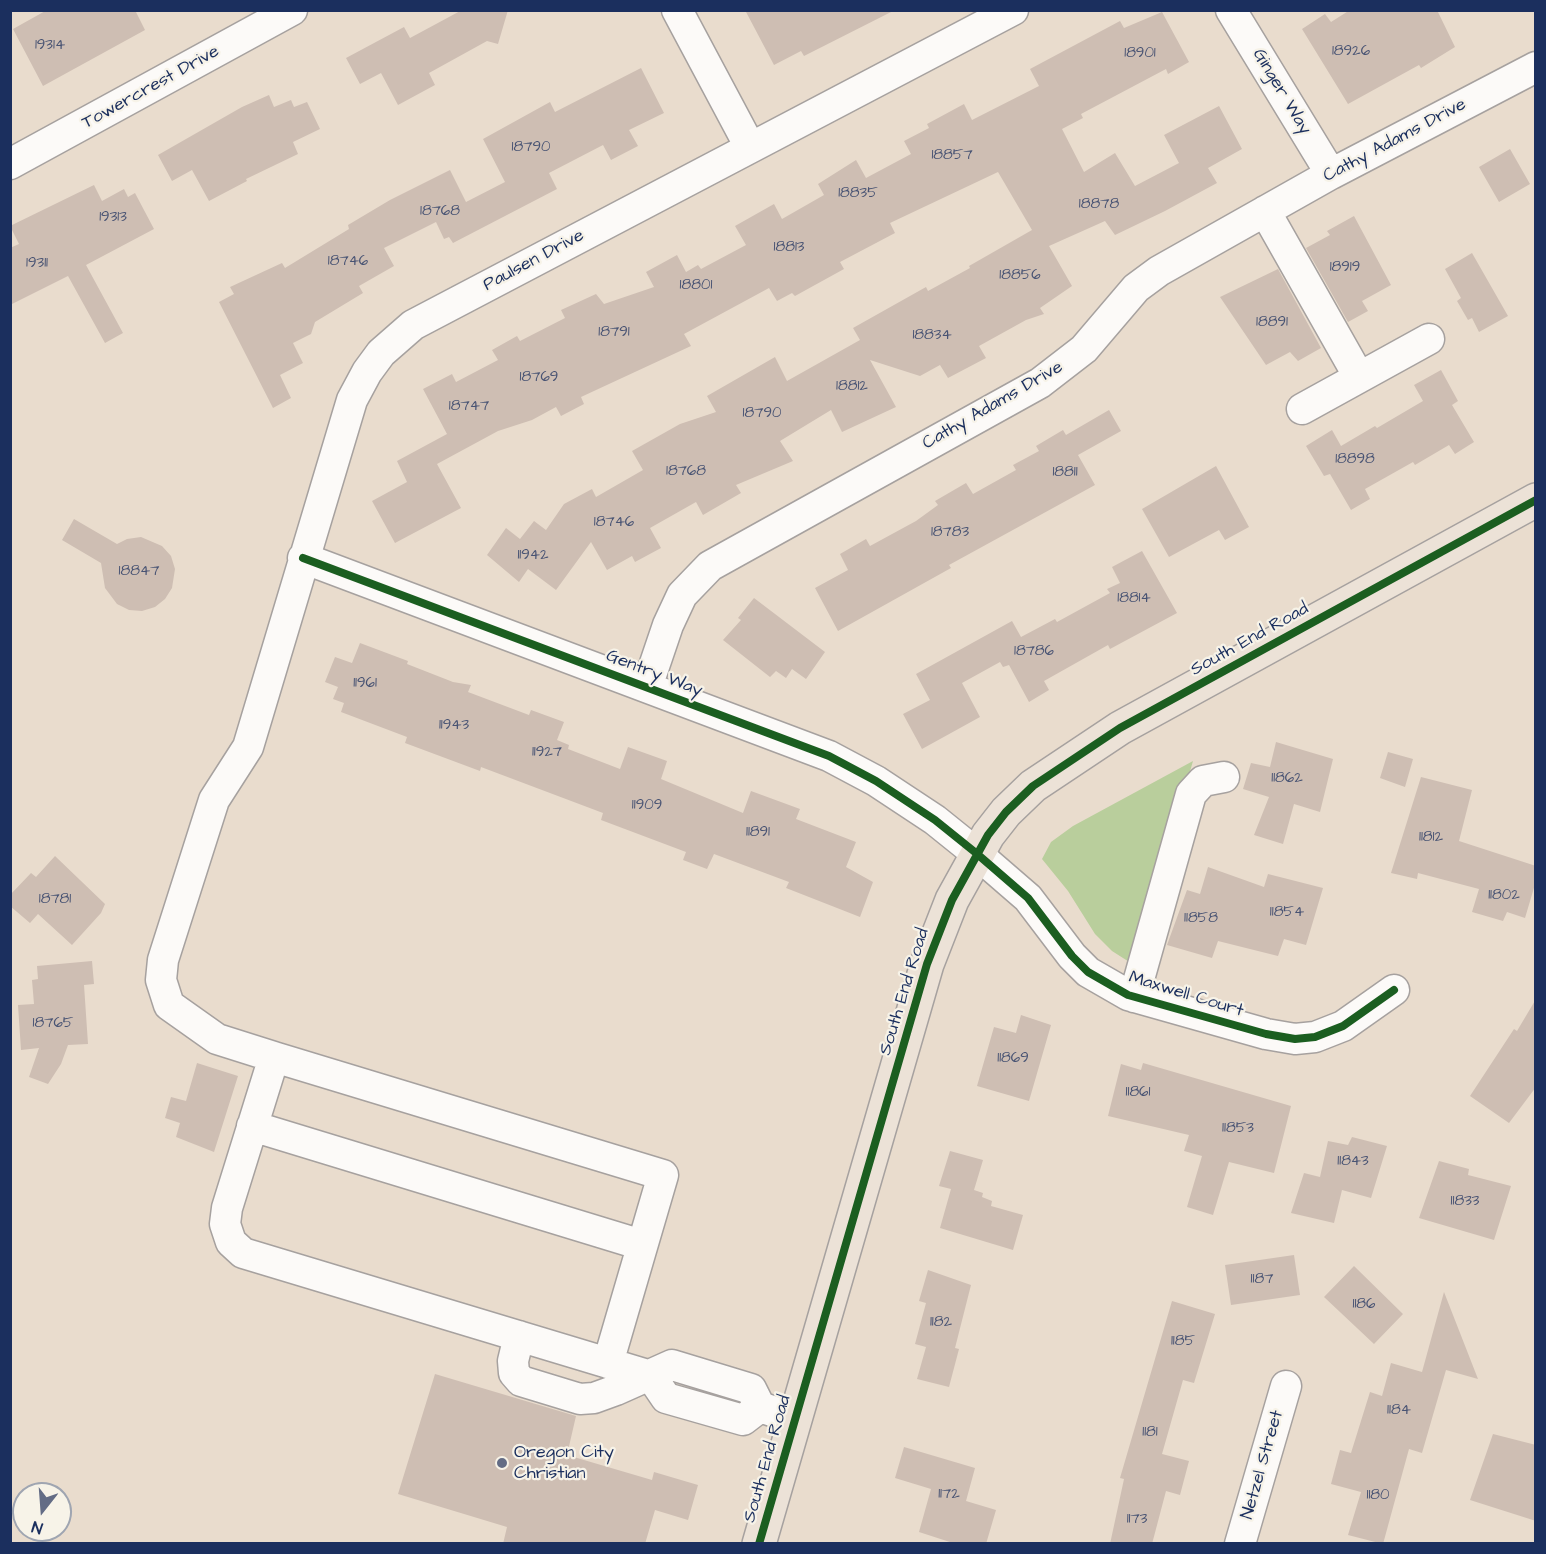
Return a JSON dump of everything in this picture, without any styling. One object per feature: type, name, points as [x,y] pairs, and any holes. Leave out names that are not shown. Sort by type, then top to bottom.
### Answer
[{"type":"main road","name":"South End Road","points":[[759,1544],[927,964],[952,900],[976,853],[1006,812],[1033,786],[1120,728],[1536,500]]},
{"type":"street","name":"Towercrest Drive","points":[[10,164],[242,22],[292,10]]},
{"type":"street","points":[[677,10],[750,147]]},
{"type":"street","name":"Paulsen Drive","points":[[642,1245],[663,1175],[217,1039],[169,1005],[161,981],[163,960],[214,800],[248,747],[352,400],[367,372],[381,353],[413,325],[1013,10]]},
{"type":"street","name":"Ginger Way","points":[[1231,10],[1331,174]]},
{"type":"street","name":"Cathy Adams Drive","points":[[647,687],[668,625],[682,595],[710,566],[1040,383],[1084,348],[1136,288],[1159,271],[1331,174],[1536,67]]},
{"type":"street","points":[[1265,211],[1359,377]]},
{"type":"street","points":[[1302,410],[1429,339]]},
{"type":"street","name":"Gentry Way","points":[[303,558],[829,756],[876,781],[934,820],[976,853]]},
{"type":"street","points":[[1134,997],[1191,794],[1203,781],[1224,777]]},
{"type":"street","name":"Maxwell Court","points":[[976,853],[1028,898],[1072,956],[1088,972],[1105,984],[1134,997],[1266,1034],[1295,1039],[1315,1037],[1343,1026],[1394,990]]},
{"type":"street","points":[[274,1057],[227,1208],[225,1224],[231,1242],[243,1253],[651,1376],[666,1398],[743,1420],[760,1407],[796,1418]]},
{"type":"street","points":[[252,1126],[642,1245],[608,1363]]},
{"type":"street","points":[[519,1336],[513,1361],[514,1373],[521,1381],[580,1399],[594,1398],[651,1376]]},
{"type":"street","name":"Netzel Street","points":[[1240,1544],[1286,1386]]},
{"type":"green space","points":[[1193,761],[1134,965],[1112,951],[1095,934],[1068,891],[1042,859],[1051,842],[1073,826]]},
{"type":"building","points":[[47,10],[135,10],[145,30],[43,86],[13,29]]},
{"type":"building","points":[[462,10],[508,10],[498,44],[487,41],[429,73],[435,85],[398,105],[381,73],[360,84],[346,58],[404,27],[410,38]]},
{"type":"building","points":[[745,10],[895,10],[804,56],[801,51],[774,65]]},
{"type":"building","points":[[1350,10],[1437,10],[1455,47],[1421,68],[1419,65],[1348,104],[1302,29],[1325,14],[1331,22]]},
{"type":"building","points":[[1162,12],[1189,62],[1168,74],[1166,69],[1081,114],[1083,118],[1062,129],[1084,172],[1115,153],[1135,186],[1179,163],[1164,135],[1219,106],[1242,149],[1208,168],[1217,183],[1165,211],[1115,235],[1105,221],[1049,246],[1072,286],[1040,308],[1044,314],[1026,320],[979,346],[986,358],[948,378],[940,365],[920,376],[870,360],[896,407],[842,432],[831,410],[780,441],[793,461],[736,485],[741,493],[703,515],[696,502],[650,528],[661,548],[635,562],[632,556],[607,570],[591,542],[556,590],[528,569],[519,582],[487,555],[506,528],[520,539],[534,521],[546,530],[564,504],[592,489],[596,497],[643,470],[632,451],[680,424],[716,412],[707,396],[775,357],[787,381],[860,340],[853,328],[926,287],[928,291],[1032,230],[998,172],[890,223],[895,233],[840,262],[844,269],[795,296],[792,293],[777,301],[769,288],[684,334],[691,346],[581,397],[584,404],[561,416],[556,407],[532,420],[498,431],[437,464],[461,508],[395,543],[372,501],[407,482],[397,461],[447,434],[423,389],[452,374],[456,382],[498,360],[492,350],[517,336],[520,341],[565,318],[561,310],[596,294],[604,304],[654,287],[646,272],[677,255],[686,272],[698,265],[701,269],[746,245],[735,226],[774,204],[782,219],[824,195],[818,184],[856,160],[866,178],[911,154],[904,141],[929,128],[927,124],[964,104],[972,120],[1039,86],[1030,69],[1120,21],[1124,28]]},
{"type":"building","points":[[641,68],[664,113],[629,130],[638,146],[611,160],[603,145],[549,173],[557,189],[453,243],[449,237],[444,239],[436,222],[384,248],[394,266],[359,286],[363,293],[315,322],[311,334],[293,343],[303,363],[280,375],[291,398],[273,408],[219,302],[234,294],[230,287],[282,263],[285,268],[349,229],[348,225],[390,200],[450,170],[466,202],[505,182],[483,139],[550,102],[555,112]]},
{"type":"building","points":[[269,95],[274,107],[291,100],[294,107],[307,102],[320,129],[293,142],[298,154],[246,179],[247,181],[209,201],[192,170],[172,181],[158,155],[242,107]]},
{"type":"building","points":[[1510,149],[1530,184],[1499,202],[1479,167]]},
{"type":"building","points":[[94,185],[102,201],[124,189],[128,197],[135,193],[154,229],[86,265],[123,333],[105,343],[68,276],[10,305],[10,248],[19,244],[10,226]]},
{"type":"building","points":[[1354,216],[1391,285],[1362,301],[1368,311],[1348,322],[1306,248],[1330,235],[1327,231]]},
{"type":"building","points":[[1472,253],[1508,316],[1479,332],[1472,318],[1468,320],[1457,301],[1461,298],[1445,269]]},
{"type":"building","points":[[1278,269],[1321,348],[1298,361],[1290,352],[1266,365],[1220,297]]},
{"type":"building","points":[[1441,370],[1458,401],[1452,405],[1474,442],[1455,454],[1449,445],[1415,465],[1413,462],[1365,489],[1370,499],[1351,510],[1330,474],[1324,476],[1306,446],[1332,430],[1341,446],[1375,426],[1377,428],[1423,401],[1414,385]]},
{"type":"building","points":[[1109,410],[1121,431],[1078,455],[1095,485],[949,565],[951,568],[838,631],[815,588],[848,570],[840,554],[866,539],[870,546],[916,521],[938,505],[935,501],[966,483],[973,494],[1016,470],[1013,465],[1039,451],[1036,446],[1063,430],[1066,435]]},
{"type":"building","points":[[1216,466],[1249,527],[1225,540],[1219,530],[1169,557],[1142,509]]},
{"type":"building","points":[[74,519],[117,544],[127,539],[141,537],[162,546],[171,556],[175,569],[172,588],[165,599],[155,607],[142,611],[129,610],[117,604],[105,588],[101,563],[62,540]]},
{"type":"building","points":[[1142,551],[1177,613],[1110,649],[1108,645],[1044,681],[1049,690],[1029,702],[1009,665],[1003,667],[1000,662],[962,683],[980,717],[922,749],[903,714],[930,700],[916,674],[1012,621],[1021,637],[1055,619],[1057,622],[1110,593],[1107,589],[1120,583],[1112,567]]},
{"type":"building","points":[[754,598],[825,652],[806,679],[792,669],[786,678],[776,671],[770,677],[723,640],[741,620],[738,618]]},
{"type":"building","points":[[360,643],[408,661],[407,664],[453,682],[471,685],[468,692],[529,715],[531,710],[564,722],[557,740],[569,745],[568,749],[620,769],[628,747],[667,761],[661,779],[743,813],[751,791],[800,809],[796,819],[856,842],[846,867],[873,882],[860,917],[786,888],[789,882],[714,854],[707,869],[683,860],[686,852],[601,820],[603,813],[481,767],[480,771],[405,743],[407,737],[341,712],[344,703],[333,699],[338,687],[325,682],[335,657],[352,663]]},
{"type":"building","points":[[1276,742],[1333,759],[1320,812],[1294,804],[1283,844],[1254,835],[1269,797],[1243,789],[1251,763],[1270,767]]},
{"type":"building","points":[[1388,752],[1413,759],[1405,787],[1380,778]]},
{"type":"building","points":[[1421,777],[1472,790],[1459,841],[1536,866],[1536,881],[1525,918],[1507,912],[1503,921],[1472,912],[1479,889],[1418,873],[1417,879],[1391,873]]},
{"type":"building","points":[[55,856],[105,904],[101,913],[72,945],[38,914],[30,923],[10,906],[10,895],[31,873],[36,877]]},
{"type":"building","points":[[1208,867],[1264,887],[1268,874],[1323,888],[1306,945],[1284,939],[1278,956],[1218,941],[1212,958],[1167,945],[1187,890],[1200,894]]},
{"type":"building","points":[[92,961],[94,984],[84,985],[88,1044],[68,1045],[61,1064],[48,1084],[29,1077],[39,1048],[21,1050],[18,1005],[34,1004],[32,980],[38,979],[37,966]]},
{"type":"building","points":[[1536,999],[1536,1087],[1509,1123],[1470,1096],[1514,1029],[1517,1031]]},
{"type":"building","points":[[1021,1015],[1051,1025],[1029,1101],[977,1086],[994,1027],[1016,1033]]},
{"type":"building","points":[[197,1063],[238,1076],[214,1152],[176,1137],[180,1123],[165,1118],[171,1097],[186,1101]]},
{"type":"building","points":[[1143,1063],[1291,1106],[1274,1173],[1229,1162],[1213,1215],[1187,1207],[1202,1156],[1184,1151],[1189,1135],[1108,1116],[1121,1064],[1141,1070]]},
{"type":"building","points":[[1352,1137],[1387,1146],[1371,1198],[1342,1190],[1334,1223],[1291,1213],[1304,1173],[1320,1177],[1328,1141],[1348,1145]]},
{"type":"building","points":[[950,1151],[983,1160],[974,1190],[983,1193],[982,1197],[992,1201],[991,1206],[1023,1215],[1013,1250],[940,1228],[951,1189],[939,1186]]},
{"type":"building","points":[[1439,1161],[1469,1169],[1468,1175],[1511,1186],[1494,1240],[1419,1218]]},
{"type":"building","points":[[1294,1255],[1300,1295],[1231,1305],[1225,1265]]},
{"type":"building","points":[[1354,1266],[1403,1314],[1374,1344],[1324,1297]]},
{"type":"building","points":[[928,1270],[971,1285],[955,1348],[959,1349],[949,1387],[917,1379],[926,1347],[915,1344],[926,1303],[919,1301]]},
{"type":"building","points":[[1444,1292],[1478,1379],[1446,1370],[1422,1453],[1409,1449],[1383,1544],[1348,1535],[1361,1492],[1331,1484],[1340,1450],[1351,1453],[1370,1392],[1382,1396],[1391,1363],[1422,1372]]},
{"type":"building","points":[[1172,1301],[1215,1314],[1194,1383],[1183,1380],[1162,1454],[1189,1461],[1180,1495],[1166,1491],[1152,1544],[1110,1544],[1124,1479],[1120,1478]]},
{"type":"building","name":"Oregon City Christian","points":[[435,1374],[576,1416],[567,1455],[652,1480],[654,1472],[698,1485],[688,1520],[655,1510],[645,1544],[503,1544],[507,1527],[398,1494]]},
{"type":"building","points":[[1493,1434],[1536,1445],[1536,1521],[1470,1500]]},
{"type":"building","points":[[904,1447],[975,1468],[966,1501],[996,1510],[986,1544],[956,1544],[919,1532],[931,1489],[895,1478]]},
{"type":"cycle path","points":[[759,1544],[927,964],[952,900],[988,835],[1006,812],[1033,786],[1120,728],[1536,500]]},
{"type":"cycle path","points":[[303,558],[829,756],[876,781],[935,820],[1028,898],[1072,956],[1088,972],[1128,995],[1266,1034],[1295,1039],[1315,1037],[1343,1026],[1394,990]]},
{"type":"place","name":"Oregon City Christian","points":[[502,1463]]}]
